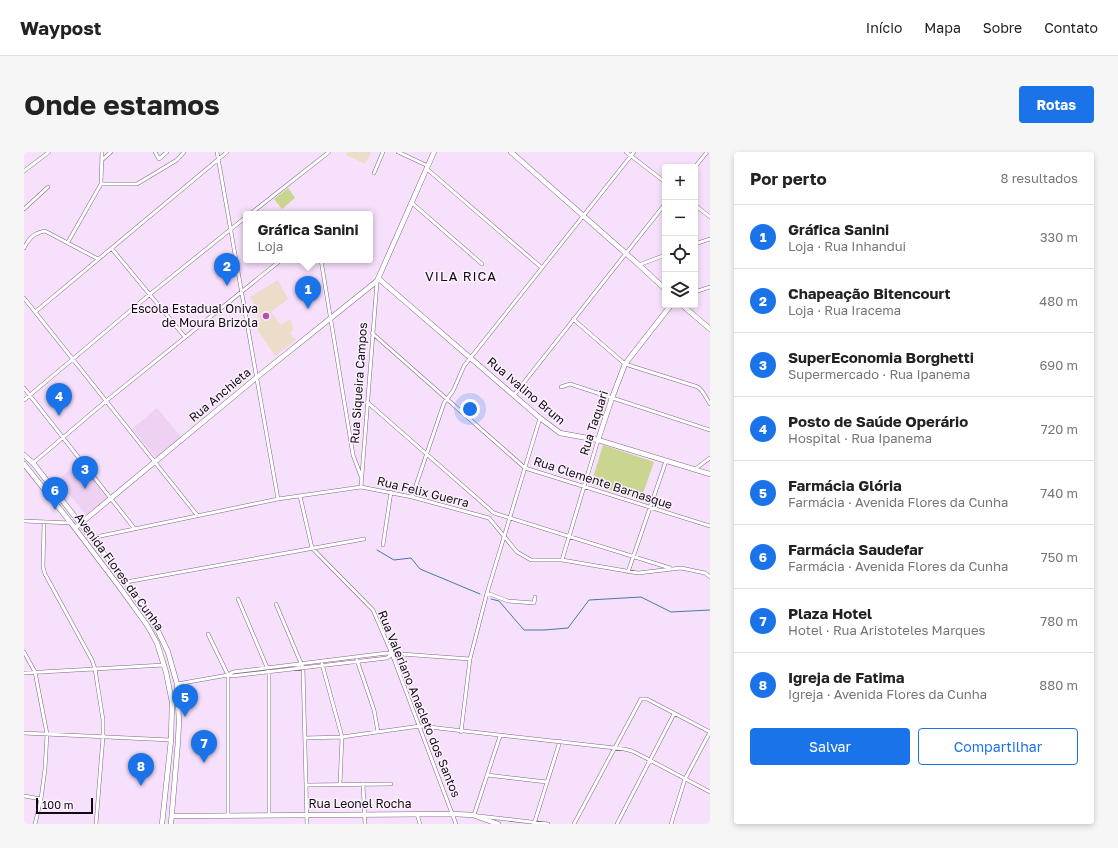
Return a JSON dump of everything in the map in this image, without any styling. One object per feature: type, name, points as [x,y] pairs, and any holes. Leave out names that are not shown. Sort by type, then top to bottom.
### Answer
[{"type":"main road","name":"Rua Siqueira Campos","points":[[378,280],[434,152]]},
{"type":"main road","points":[[511,152],[662,286]]},
{"type":"main road","name":"Rua Anchieta","points":[[75,528],[256,378],[378,280]]},
{"type":"main road","name":"Rua Ivalino Brum","points":[[378,280],[471,357],[540,418],[560,433],[598,440],[710,474]]},
{"type":"main road","name":"Rua Taquari","points":[[598,440],[625,364],[669,308]]},
{"type":"main road","points":[[685,308],[710,330]]},
{"type":"main road","name":"Avenida Flores da Cunha","points":[[24,455],[33,463],[90,538],[126,582],[158,630],[168,652],[177,684],[178,741],[171,824]]},
{"type":"main road","name":"Avenida Flores da Cunha","points":[[24,464],[72,523],[147,625],[157,643],[166,672],[172,702],[171,740],[162,824]]},
{"type":"main road","points":[[164,665],[170,664],[174,672]]},
{"type":"main road","points":[[166,672],[173,684],[177,684]]},
{"type":"main road","points":[[168,812],[172,816],[167,821],[163,816],[168,812]]},
{"type":"main road","name":"Rua Leonel Rocha","points":[[172,816],[365,814],[474,815]]},
{"type":"main road","points":[[474,815],[498,824]]},
{"type":"street","points":[[24,171],[49,152]]},
{"type":"street","points":[[68,242],[101,184],[102,152]]},
{"type":"street","points":[[102,160],[112,152]]},
{"type":"street","points":[[155,152],[159,159],[167,152]]},
{"type":"street","points":[[101,184],[137,184],[177,160],[184,152]]},
{"type":"street","points":[[217,152],[278,499]]},
{"type":"street","points":[[35,312],[228,152]]},
{"type":"street","points":[[254,211],[329,152]]},
{"type":"street","points":[[374,173],[383,152]]},
{"type":"street","points":[[398,152],[428,168],[542,268]]},
{"type":"street","points":[[626,152],[662,180]]},
{"type":"street","points":[[412,497],[444,403],[453,391],[464,366],[634,152]]},
{"type":"street","points":[[697,164],[707,152]]},
{"type":"street","points":[[24,209],[48,187]]},
{"type":"street","points":[[412,203],[482,264]]},
{"type":"street","points":[[698,207],[710,217]]},
{"type":"street","points":[[514,395],[662,208]]},
{"type":"street","points":[[24,400],[149,295],[243,219]]},
{"type":"street","points":[[24,248],[29,240],[37,233],[45,232],[68,242],[98,259]]},
{"type":"street","points":[[698,243],[710,239]]},
{"type":"street","points":[[112,249],[185,337]]},
{"type":"street","points":[[639,265],[662,256]]},
{"type":"street","points":[[33,463],[106,401],[277,263]]},
{"type":"street","points":[[321,263],[353,455],[362,479]]},
{"type":"street","name":"Rua Siqueira Campos","points":[[361,487],[372,333],[378,280]]},
{"type":"street","points":[[698,291],[710,287]]},
{"type":"street","points":[[24,298],[197,515]]},
{"type":"street","points":[[573,319],[625,364],[698,387],[710,404]]},
{"type":"street","name":"Rua Clemente Barnasque","points":[[372,333],[525,468],[710,526]]},
{"type":"street","points":[[561,387],[570,384],[710,430]]},
{"type":"street","points":[[24,388],[134,528]]},
{"type":"street","points":[[367,402],[494,513],[672,568]]},
{"type":"street","points":[[461,732],[470,659],[486,593],[540,418]]},
{"type":"street","name":"Rua Taquari","points":[[562,560],[598,440]]},
{"type":"street","points":[[695,469],[710,458]]},
{"type":"street","points":[[628,572],[666,461]]},
{"type":"street","name":"Rua Felix Guerra","points":[[90,538],[278,499],[361,487],[412,497],[489,518],[517,552],[531,560],[562,560],[628,572],[647,572],[682,568],[705,573],[710,577]]},
{"type":"street","points":[[383,545],[391,492]]},
{"type":"street","points":[[300,496],[312,548]]},
{"type":"street","points":[[24,521],[72,523]]},
{"type":"street","points":[[44,522],[43,567],[45,574],[92,660],[95,669],[103,720],[96,824]]},
{"type":"street","points":[[126,582],[364,539]]},
{"type":"street","name":"Rua Valeriano Anacleto dos Santos","points":[[312,548],[373,610],[420,726],[456,824]]},
{"type":"street","points":[[705,573],[710,571]]},
{"type":"street","points":[[486,593],[508,602],[534,603],[535,597]]},
{"type":"street","points":[[238,599],[269,672],[269,815]]},
{"type":"street","points":[[276,604],[302,663],[307,785],[307,824]]},
{"type":"street","points":[[208,634],[228,675],[228,816]]},
{"type":"street","points":[[24,652],[35,672],[47,734],[45,769],[41,799],[35,824]]},
{"type":"street","points":[[228,675],[233,672],[387,652],[392,654],[470,659]]},
{"type":"street","points":[[177,684],[228,675],[232,676],[388,658],[392,654]]},
{"type":"street","points":[[356,657],[374,710],[378,732]]},
{"type":"street","points":[[322,661],[342,737],[340,784]]},
{"type":"street","points":[[24,673],[164,665]]},
{"type":"street","points":[[574,824],[641,699],[647,699],[710,732],[685,779],[671,824]]},
{"type":"street","points":[[617,824],[674,714]]},
{"type":"street","points":[[305,738],[342,737],[420,726],[461,732],[560,741],[632,751],[710,792]]},
{"type":"street","points":[[24,732],[171,740]]},
{"type":"street","points":[[474,815],[500,736]]},
{"type":"street","points":[[535,823],[560,741]]},
{"type":"street","points":[[487,775],[547,782]]},
{"type":"street","points":[[363,784],[365,824]]},
{"type":"street","points":[[307,785],[391,784]]},
{"type":"street","points":[[24,796],[41,799]]},
{"type":"street","points":[[417,814],[420,824]]},
{"type":"street","name":"Rua Leonel Rocha","points":[[474,815],[548,824]]},
{"type":"shaded area","points":[[347,152],[371,152],[365,164],[346,155]]},
{"type":"shaded area","name":"Escola Estadual Oniva de Moura Brizola","points":[[278,280],[288,299],[271,312],[281,325],[291,319],[293,330],[290,333],[296,340],[275,356],[255,326],[261,322],[253,308],[255,306],[250,297]]},
{"type":"shaded area","points":[[157,408],[181,437],[156,458],[132,429]]},
{"type":"shaded area","points":[[79,462],[109,497],[86,515],[58,480]]},
{"type":"green space","points":[[288,188],[295,198],[282,209],[274,199]]},
{"type":"green space","points":[[603,445],[654,462],[641,499],[591,484]]},
{"type":"waterway","points":[[377,550],[394,560],[411,558],[420,569],[480,594]]},
{"type":"waterway","points":[[491,599],[499,601],[524,630],[568,628],[589,600],[641,597],[671,612],[710,610]]},
{"type":"place","name":"Chapeação Bitencourt","points":[[227,286]]},
{"type":"place","name":"Gráfica Sanini","points":[[308,309]]},
{"type":"place","name":"Escola Estadual Oniva de Moura Brizola","points":[[266,316]]},
{"type":"place","name":"Posto de Saúde Operário","points":[[59,416]]},
{"type":"place","name":"SuperEconomia Borghetti","points":[[85,489]]},
{"type":"place","name":"Farmácia Saudefar","points":[[55,510]]},
{"type":"place","name":"Farmácia Glória","points":[[185,717]]},
{"type":"place","name":"Plaza Hotel","points":[[204,763]]},
{"type":"place","name":"Igreja de Fatima","points":[[141,786]]},
{"type":"district","name":"VILA RICA","points":[[461,276]]}]
